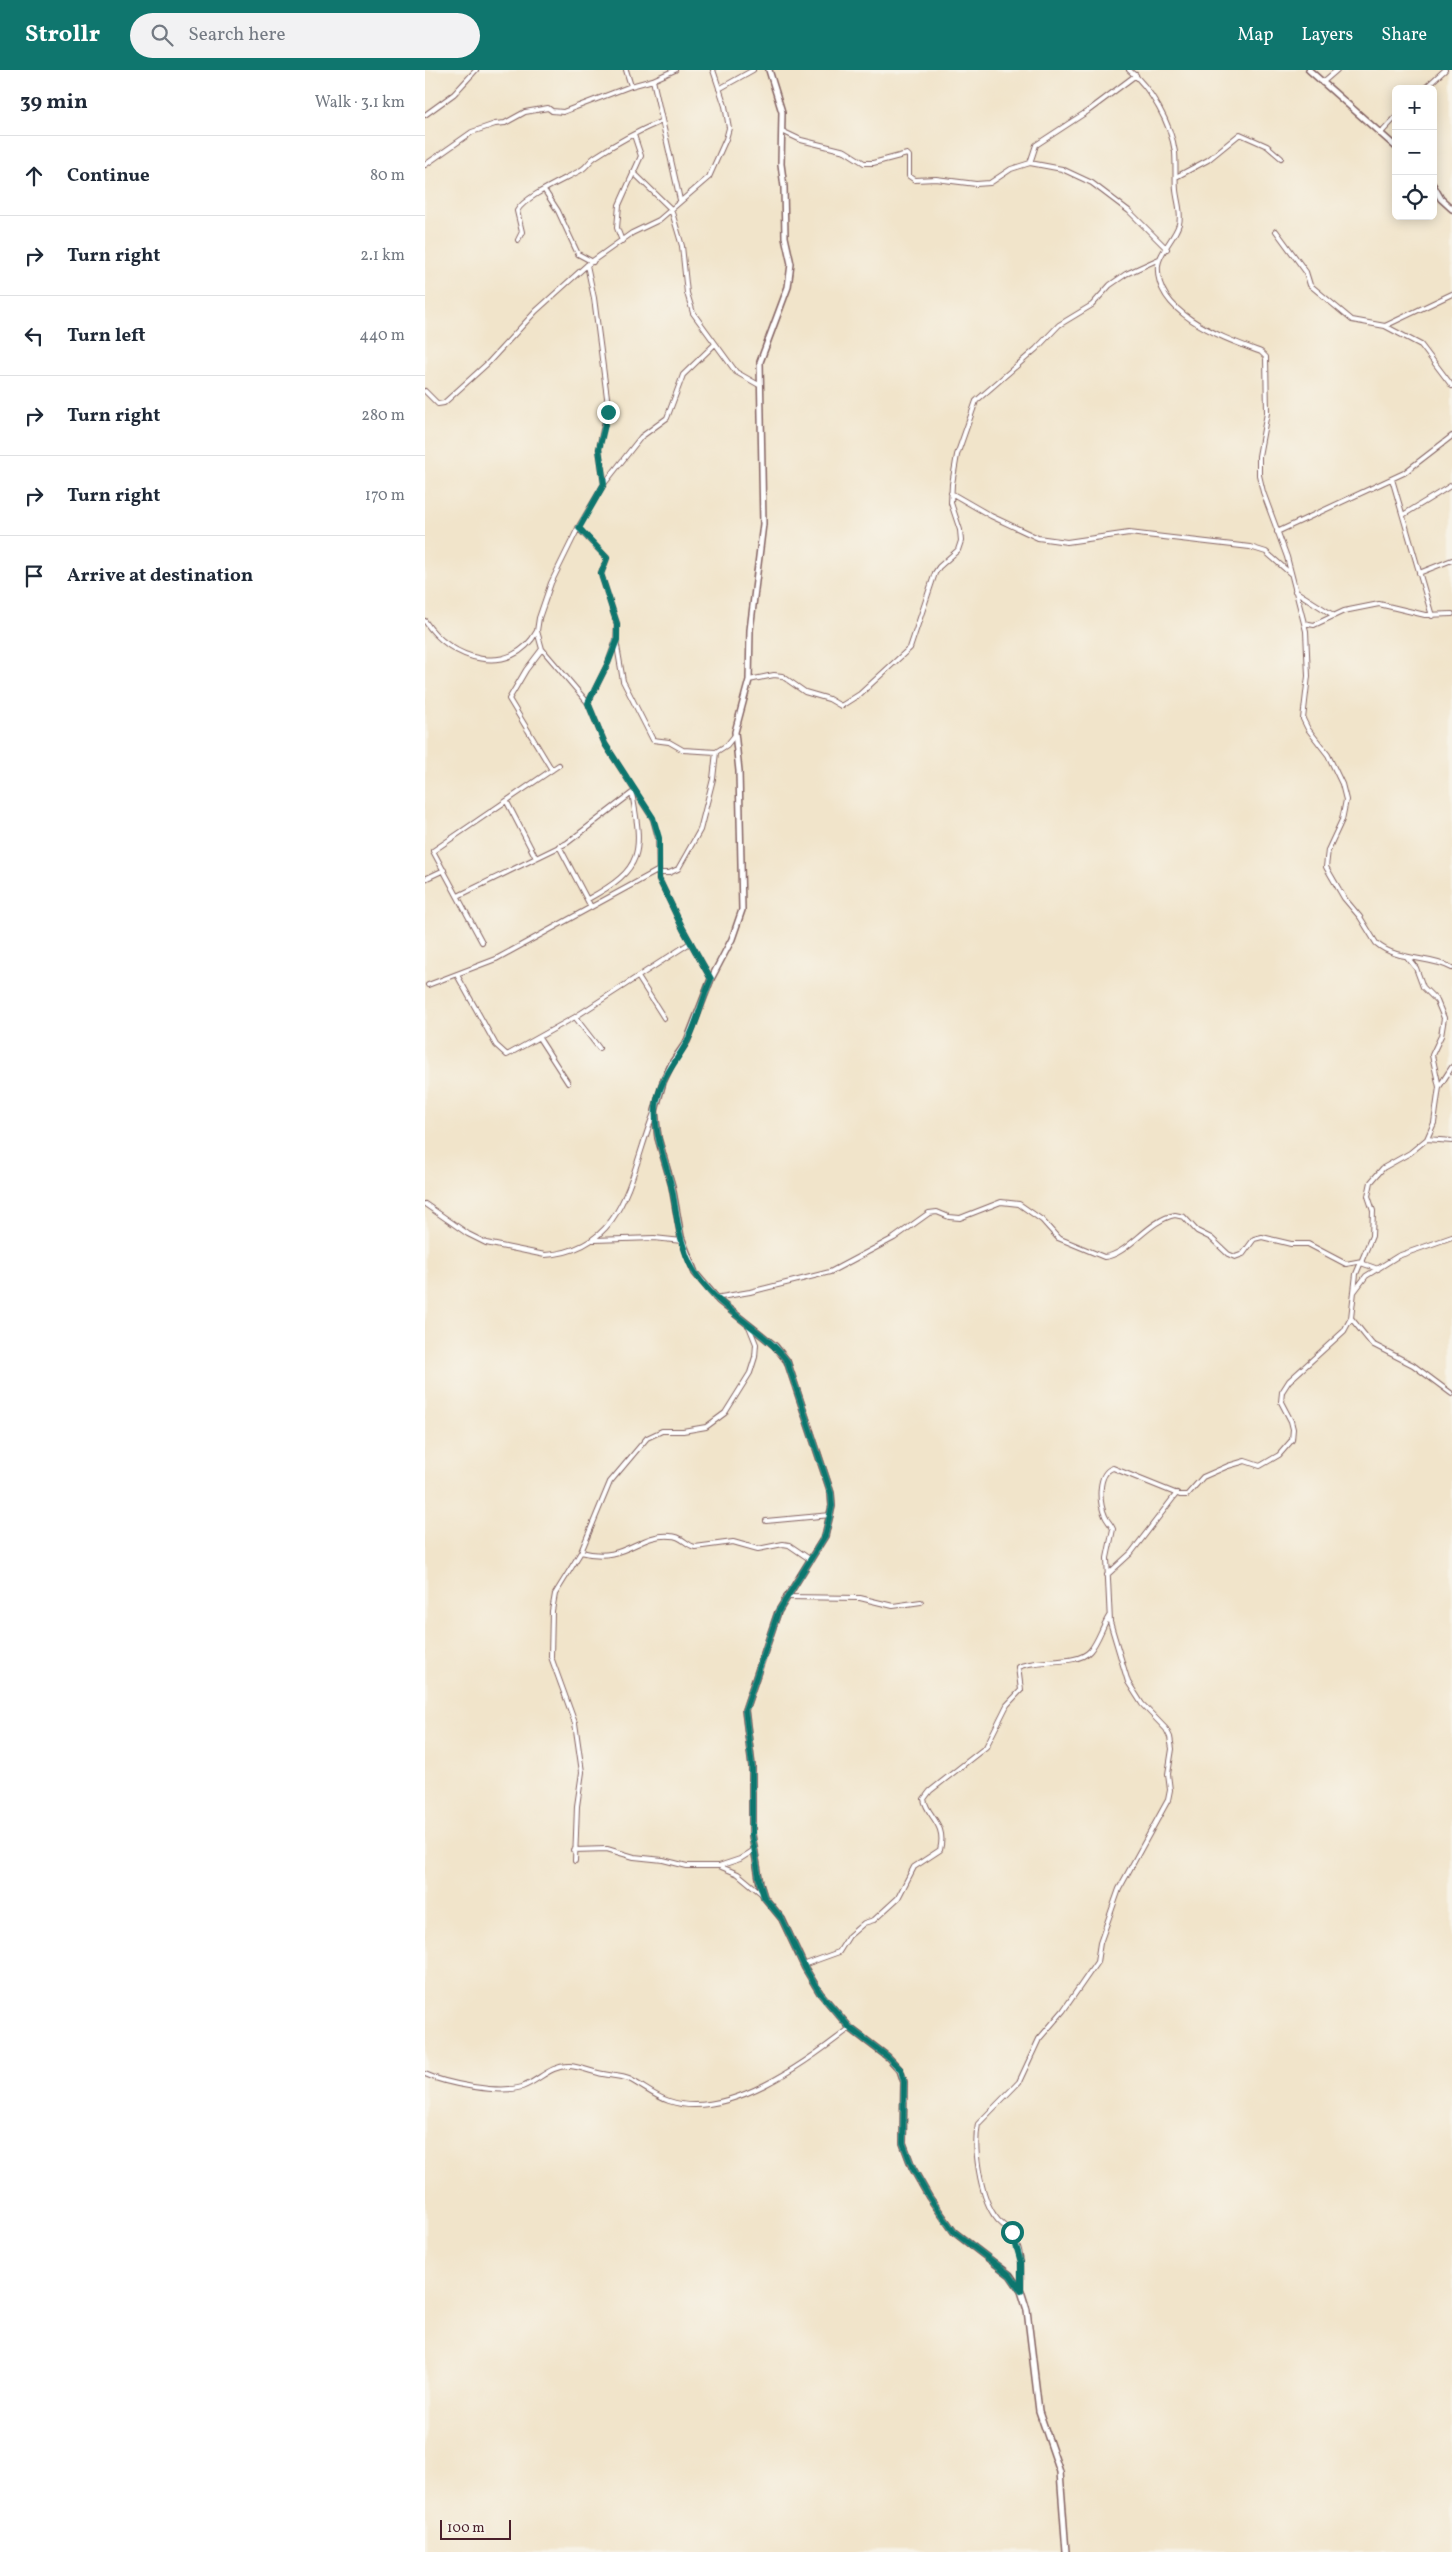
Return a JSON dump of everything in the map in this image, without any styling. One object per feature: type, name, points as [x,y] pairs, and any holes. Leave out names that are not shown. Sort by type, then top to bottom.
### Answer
[{"type":"street","points":[[425,115],[454,94],[476,70]]},
{"type":"street","points":[[627,70],[631,86]]},
{"type":"street","points":[[425,165],[473,132],[495,124],[505,123],[525,112],[548,108],[552,112],[563,112],[631,86],[653,80],[675,70]]},
{"type":"street","points":[[425,390],[438,404],[444,403],[488,363],[536,311],[587,266],[622,241],[659,220],[709,177],[726,139],[728,119],[713,70]]},
{"type":"street","points":[[719,89],[753,70]]},
{"type":"street","points":[[594,1240],[605,1231],[616,1215],[655,1111],[663,1082],[672,1063],[687,1041],[711,979],[732,939],[742,910],[739,771],[735,735],[737,719],[749,680],[750,630],[763,524],[760,362],[783,303],[791,274],[781,164],[782,131],[779,101],[769,70]]},
{"type":"street","points":[[749,680],[774,675],[782,676],[805,692],[829,699],[841,706],[860,694],[903,657],[914,640],[935,573],[959,547],[961,530],[951,503],[951,493],[957,455],[976,401],[1036,349],[1059,325],[1092,305],[1110,285],[1126,274],[1160,259],[1167,249],[1180,223],[1175,151],[1167,126],[1136,75],[1129,70]]},
{"type":"street","points":[[1309,70],[1392,144]]},
{"type":"street","points":[[1322,83],[1337,70]]},
{"type":"street","points":[[1428,85],[1445,70]]},
{"type":"street","points":[[1030,163],[1036,145],[1088,111],[1136,75]]},
{"type":"street","points":[[653,80],[680,200]]},
{"type":"street","points":[[518,240],[522,232],[517,217],[519,208],[562,179],[583,169],[595,157],[633,134],[662,121]]},
{"type":"street","points":[[1380,134],[1392,121]]},
{"type":"street","points":[[782,131],[801,140],[845,151],[864,163],[873,163],[907,154],[909,156],[909,176],[915,180],[936,179],[969,184],[986,184],[1011,169],[1030,163],[1063,169],[1092,183],[1135,217],[1167,249]]},
{"type":"street","points":[[622,241],[617,228],[617,216],[641,156],[633,134]]},
{"type":"street","points":[[1176,177],[1208,160],[1240,134],[1267,146],[1281,158]]},
{"type":"street","points":[[633,172],[671,210],[681,246],[690,305],[693,313],[736,372],[759,385]]},
{"type":"street","points":[[545,191],[558,211],[578,254],[593,262]]},
{"type":"street","points":[[1437,192],[1452,210]]},
{"type":"street","points":[[1276,230],[1306,272],[1310,285],[1352,320],[1385,326],[1421,345],[1452,386]]},
{"type":"street","points":[[1160,259],[1161,288],[1171,303],[1216,335],[1261,352],[1266,357],[1267,413],[1259,456],[1259,475],[1291,574],[1306,631],[1308,676],[1303,719],[1307,729],[1327,756],[1342,784],[1346,800],[1342,820],[1328,850],[1327,872],[1376,943],[1384,950],[1407,957],[1434,960],[1452,968]]},
{"type":"street","points":[[1150,265],[1159,270]]},
{"type":"street","points":[[587,266],[594,298],[608,405],[599,449],[604,484]]},
{"type":"street","points":[[1385,326],[1452,294]]},
{"type":"street","points":[[425,621],[437,636],[464,654],[480,660],[516,655],[530,644],[537,632],[544,599],[579,528],[604,484],[641,437],[667,418],[683,375],[715,344]]},
{"type":"street","points":[[1277,532],[1404,473],[1452,436]]},
{"type":"street","points":[[1392,479],[1432,616]]},
{"type":"street","points":[[1403,515],[1452,485]]},
{"type":"street","points":[[951,493],[991,516],[1038,538],[1067,542],[1129,533],[1250,547],[1266,552],[1291,574]]},
{"type":"street","points":[[579,528],[607,558],[601,574],[617,624],[617,640],[623,682],[649,736],[653,740],[669,742],[683,750],[716,752],[727,745],[735,735]]},
{"type":"street","points":[[1419,573],[1452,560]]},
{"type":"street","points":[[1295,591],[1328,613],[1335,615]]},
{"type":"street","points":[[1306,631],[1311,626],[1335,615],[1354,608],[1379,604],[1432,616],[1452,614]]},
{"type":"street","points":[[1304,623],[1311,626]]},
{"type":"street","points":[[537,632],[542,649],[588,703],[602,739],[653,818],[659,838],[658,871],[662,887],[711,979]]},
{"type":"street","points":[[588,703],[617,640]]},
{"type":"street","points":[[542,649],[526,670],[509,699],[552,770]]},
{"type":"street","points":[[428,985],[496,959],[658,871],[674,872],[679,870],[700,830],[713,778],[716,752]]},
{"type":"street","points":[[482,942],[434,854],[435,849],[559,765]]},
{"type":"street","points":[[458,896],[559,846],[632,794],[637,823],[637,853],[621,878],[588,899]]},
{"type":"street","points":[[507,802],[536,858]]},
{"type":"street","points":[[559,846],[591,907]]},
{"type":"street","points":[[425,878],[444,870]]},
{"type":"street","points":[[457,975],[479,1017],[507,1055],[517,1052],[575,1017],[690,942]]},
{"type":"street","points":[[1021,2291],[1021,2262],[1018,2247],[1011,2230],[992,2211],[977,2163],[978,2124],[1019,2082],[1039,2039],[1063,2011],[1097,1962],[1119,1889],[1169,1795],[1168,1774],[1172,1749],[1170,1737],[1166,1729],[1142,1704],[1128,1682],[1109,1615],[1107,1550],[1113,1529],[1103,1513],[1101,1489],[1108,1470],[1118,1469],[1177,1493],[1187,1495],[1203,1477],[1245,1461],[1260,1466],[1279,1455],[1292,1440],[1293,1429],[1291,1421],[1281,1402],[1285,1385],[1348,1327],[1351,1318],[1356,1274],[1370,1242],[1373,1228],[1373,1211],[1368,1196],[1371,1182],[1383,1168],[1410,1153],[1427,1139],[1434,1123],[1439,1087],[1432,1055],[1441,1036],[1444,1018],[1437,1001],[1423,987],[1415,968],[1407,957]]},
{"type":"street","points":[[639,977],[664,1018]]},
{"type":"street","points":[[575,1017],[599,1048]]},
{"type":"street","points":[[539,1038],[568,1083]]},
{"type":"street","points":[[1439,1087],[1452,1067]]},
{"type":"street","points":[[655,1111],[658,1138],[671,1186],[682,1241],[695,1273],[715,1298],[775,1346],[792,1369],[816,1451],[830,1488],[831,1515],[825,1536],[786,1597],[771,1628],[745,1710],[752,1766],[752,1835],[762,1894]]},
{"type":"street","points":[[1427,1139],[1452,1141]]},
{"type":"street","points":[[715,1298],[750,1292],[830,1272],[894,1238],[929,1213],[937,1212],[949,1217],[960,1218],[993,1204],[1007,1201],[1027,1209],[1058,1238],[1104,1257],[1117,1252],[1144,1231],[1175,1215],[1183,1217],[1197,1231],[1211,1238],[1228,1254],[1235,1257],[1243,1254],[1254,1239],[1262,1237],[1291,1244],[1308,1244],[1346,1264],[1361,1262],[1379,1270]]},
{"type":"street","points":[[425,1204],[468,1234],[485,1243],[545,1255],[555,1254],[594,1240],[654,1238],[682,1241]]},
{"type":"street","points":[[1354,1292],[1364,1278],[1379,1270],[1402,1253],[1452,1237]]},
{"type":"street","points":[[1351,1318],[1358,1330],[1372,1344],[1413,1365],[1452,1394]]},
{"type":"street","points":[[575,1861],[574,1850],[581,1763],[575,1723],[551,1657],[551,1622],[555,1594],[581,1552],[610,1482],[647,1438],[662,1431],[683,1432],[706,1427],[725,1413],[743,1386],[755,1357],[756,1344],[748,1324]]},
{"type":"street","points":[[1348,1327],[1358,1330]]},
{"type":"street","points":[[1107,1575],[1131,1553],[1177,1493]]},
{"type":"street","points":[[766,1521],[831,1515]]},
{"type":"street","points":[[581,1552],[606,1556],[660,1537],[673,1536],[683,1539],[695,1547],[733,1542],[758,1549],[783,1544],[789,1545],[811,1560]]},
{"type":"street","points":[[786,1597],[860,1598],[893,1606],[921,1602]]},
{"type":"street","points":[[803,1965],[839,1952],[846,1939],[853,1932],[864,1923],[875,1920],[898,1898],[914,1868],[940,1850],[941,1836],[937,1822],[924,1799],[986,1747],[1007,1705],[1021,1690],[1018,1667],[1038,1661],[1068,1660],[1086,1655],[1091,1650],[1109,1615]]},
{"type":"street","points":[[574,1850],[607,1849],[634,1857],[663,1860],[687,1866],[719,1866],[740,1859],[754,1850]]},
{"type":"street","points":[[719,1866],[738,1874],[762,1894],[782,1919],[803,1965],[820,1993],[850,2028],[888,2057],[901,2070],[904,2082],[903,2143],[912,2167],[929,2197],[954,2232],[1010,2275],[1021,2291],[1027,2310],[1039,2411],[1060,2472],[1065,2552]]},
{"type":"street","points":[[425,2074],[439,2080],[457,2083],[515,2088],[534,2082],[557,2067],[570,2066],[627,2078],[657,2097],[671,2102],[698,2105],[742,2095],[764,2085],[811,2057],[850,2028]]},
{"type":"route","points":[[608,412],[599,449],[604,484],[579,528],[607,558],[607,563],[601,574],[617,624],[617,640],[588,703],[605,744],[653,818],[659,838],[659,879],[683,929],[711,979],[703,996],[693,1029],[672,1063],[657,1099],[655,1111],[658,1138],[671,1186],[684,1249],[689,1261],[695,1273],[719,1301],[729,1311],[775,1346],[792,1369],[821,1467],[831,1493],[832,1506],[825,1536],[778,1612],[751,1687],[745,1710],[752,1766],[752,1835],[762,1894],[782,1919],[805,1968],[820,1993],[850,2028],[888,2057],[901,2070],[904,2082],[903,2143],[912,2167],[929,2197],[954,2232],[1010,2275],[1021,2291],[1021,2262],[1012,2232]]}]
